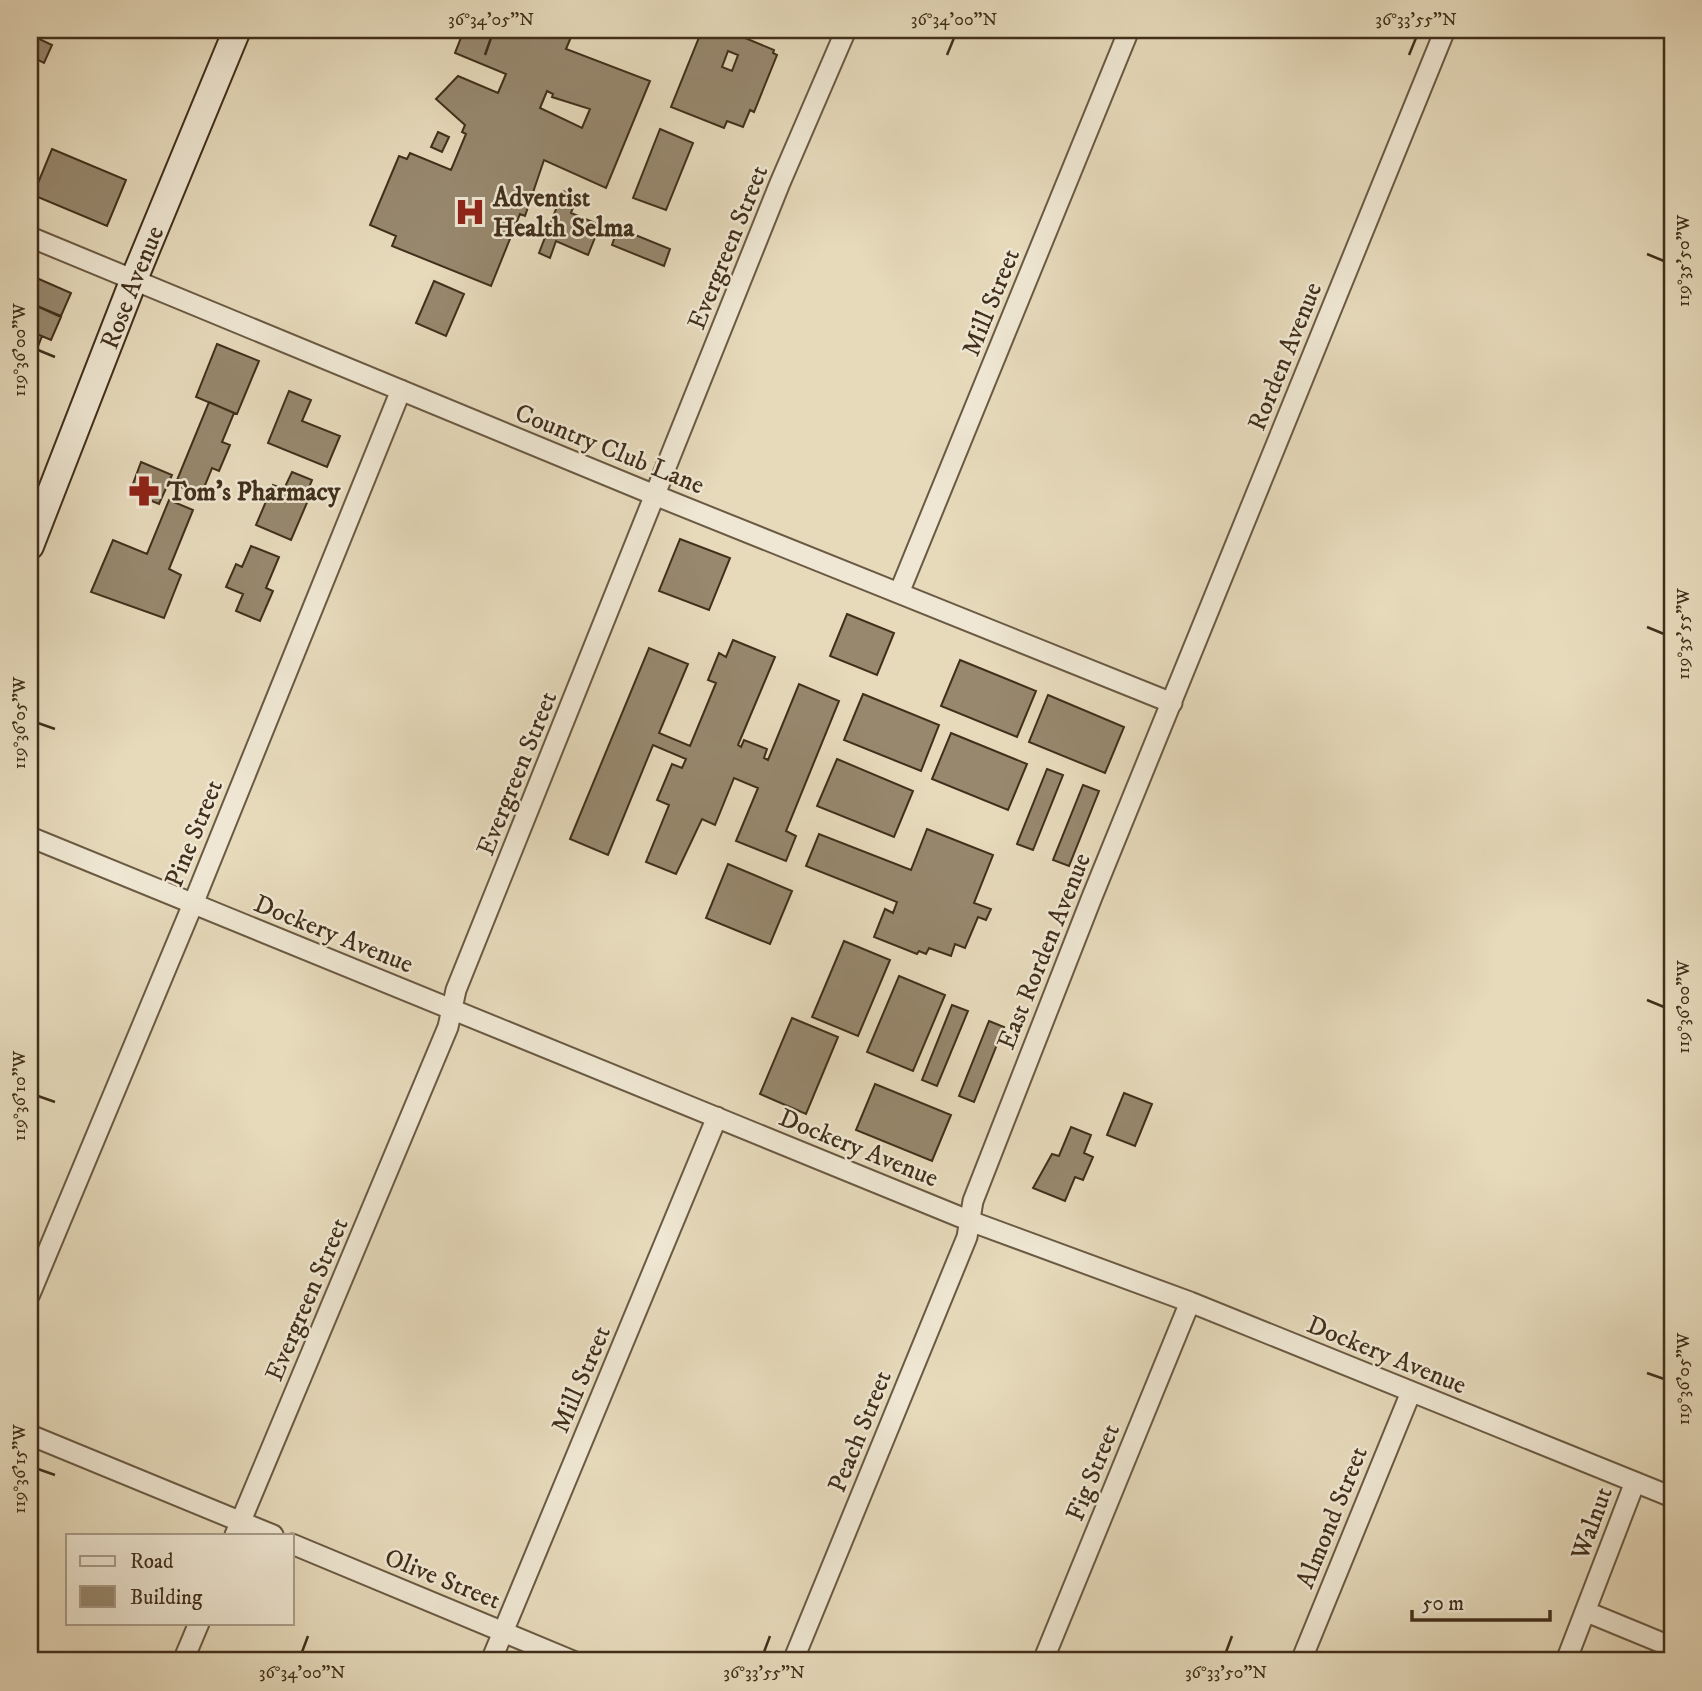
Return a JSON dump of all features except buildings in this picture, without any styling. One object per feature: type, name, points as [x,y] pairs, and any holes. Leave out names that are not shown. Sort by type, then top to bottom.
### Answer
[{"type":"street","name":"Rose Avenue","points":[[30,546],[134,279],[237,30]]},
{"type":"street","name":"Evergreen Street","points":[[238,1529],[443,1040],[456,989],[657,496],[780,183],[846,30]]},
{"type":"street","name":"Mill Street","points":[[899,593],[1129,30]]},
{"type":"street","name":"Rorden Avenue","points":[[1172,703],[1445,30]]},
{"type":"street","name":"Country Club Lane","points":[[30,237],[657,496],[1172,703]]},
{"type":"street","name":"Pine Street","points":[[30,1294],[193,904],[401,390]]},
{"type":"street","name":"East Rorden Avenue","points":[[970,1221],[972,1201],[1172,703]]},
{"type":"street","name":"Dockery Avenue","points":[[30,837],[970,1221],[1190,1303],[1672,1497]]},
{"type":"street","name":"Mill Street","points":[[491,1661],[717,1117]]},
{"type":"street","name":"Peach Street","points":[[793,1661],[967,1237],[970,1221]]},
{"type":"street","name":"Fig Street","points":[[1043,1661],[1190,1303]]},
{"type":"street","name":"Almond Street","points":[[1301,1661],[1410,1392]]},
{"type":"street","points":[[30,1435],[238,1529],[267,1534]]},
{"type":"street","name":"Walnut","points":[[1566,1661],[1635,1482]]},
{"type":"street","name":"Olive Street","points":[[294,1545],[573,1661]]},
{"type":"street","points":[[1587,1612],[1672,1647]]},
{"type":"street","points":[[183,1661],[199,1624]]},
{"type":"place","name":"Adventist Health Selma","points":[[470,212]]},
{"type":"place","name":"Tom's Pharmacy","points":[[144,491]]}]
